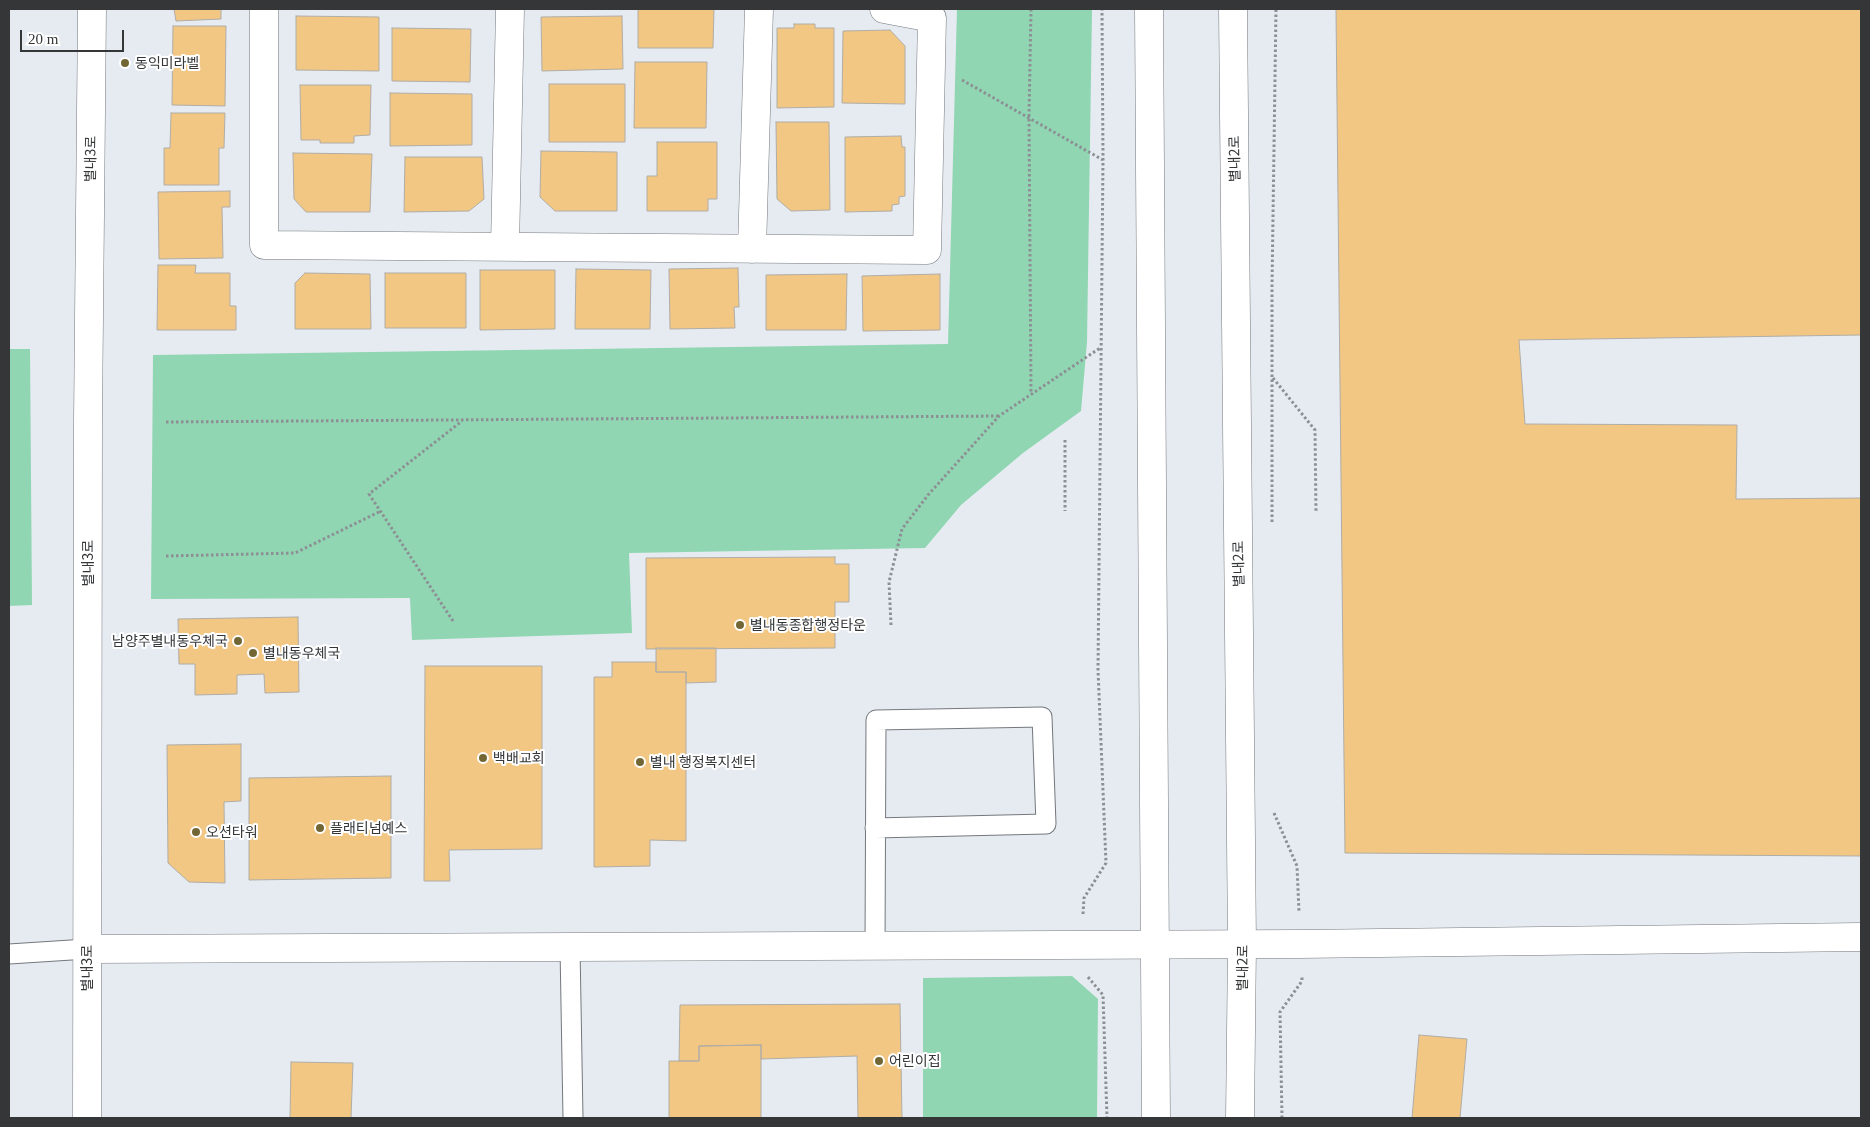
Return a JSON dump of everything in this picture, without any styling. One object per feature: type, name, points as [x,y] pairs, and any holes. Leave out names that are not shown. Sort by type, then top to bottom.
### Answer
[{"type":"street","name":"별내3로","points":[[87,1118],[88,420],[92,9]]},
{"type":"street","points":[[264,9],[264,245],[927,250],[932,18],[884,9]]},
{"type":"street","points":[[505,247],[510,9]]},
{"type":"street","points":[[752,249],[759,9]]},
{"type":"street","points":[[1149,9],[1156,1118]]},
{"type":"street","name":"별내2로","points":[[1233,9],[1242,945],[1240,1118]]},
{"type":"street","points":[[87,949],[1242,945],[1861,937]]},
{"type":"lane","points":[[875,828],[1046,824],[1042,718],[876,720],[875,828],[875,946]]},
{"type":"lane","points":[[570,947],[573,1118]]},
{"type":"lane","points":[[9,954],[87,949]]},
{"type":"path","points":[[1031,9],[1029,117],[1031,394]]},
{"type":"path","points":[[1084,898],[1106,863],[1098,670],[1103,160],[1102,9]]},
{"type":"path","points":[[1272,524],[1276,9]]},
{"type":"path","points":[[931,63],[1103,160]]},
{"type":"path","points":[[891,625],[889,582],[902,529],[928,495],[999,416],[1101,348]]},
{"type":"path","points":[[1272,377],[1315,430],[1316,512]]},
{"type":"path","points":[[166,422],[999,416]]},
{"type":"path","points":[[454,621],[369,494],[463,420]]},
{"type":"path","points":[[1065,440],[1065,511]]},
{"type":"path","points":[[166,556],[295,554],[380,511]]},
{"type":"path","points":[[1273,810],[1297,866]]},
{"type":"path","points":[[1086,974],[1104,995],[1107,1118]]},
{"type":"path","points":[[1282,1118],[1280,1012],[1302,981]]},
{"type":"green space","points":[[957,9],[1092,9],[1087,342],[1081,411],[1023,453],[961,505],[925,548],[629,553],[632,633],[412,640],[410,598],[151,599],[153,355],[948,344]]},
{"type":"green space","points":[[9,349],[30,349],[32,605],[9,606]]},
{"type":"green space","points":[[1072,976],[1098,999],[1097,1118],[923,1118],[923,978]]},
{"type":"building","points":[[174,9],[221,9],[221,19],[176,21]]},
{"type":"building","points":[[638,9],[714,9],[713,48],[638,48]]},
{"type":"building","points":[[1336,9],[1861,9],[1861,335],[1519,340],[1525,424],[1737,425],[1736,499],[1861,498],[1861,856],[1345,853]]},
{"type":"building","points":[[296,16],[379,17],[379,71],[296,70]]},
{"type":"building","points":[[622,16],[623,69],[542,71],[541,17]]},
{"type":"building","points":[[794,24],[815,24],[815,28],[834,28],[834,107],[777,108],[777,28],[794,28]]},
{"type":"building","points":[[173,26],[226,26],[225,106],[172,105]]},
{"type":"building","points":[[392,28],[471,29],[470,82],[392,81]]},
{"type":"building","points":[[890,30],[905,46],[905,104],[842,103],[843,31]]},
{"type":"building","points":[[635,62],[707,62],[706,128],[634,128]]},
{"type":"building","points":[[549,84],[625,84],[625,142],[549,142]]},
{"type":"building","points":[[300,85],[371,85],[370,135],[354,136],[354,143],[320,143],[320,140],[301,140]]},
{"type":"building","points":[[390,93],[472,94],[472,145],[390,146]]},
{"type":"building","points":[[171,113],[225,113],[224,148],[219,148],[219,185],[164,185],[164,148],[170,148]]},
{"type":"building","points":[[776,122],[829,122],[830,210],[791,211],[777,199]]},
{"type":"building","points":[[901,136],[902,147],[905,147],[905,196],[899,197],[899,204],[892,205],[892,211],[845,212],[845,137]]},
{"type":"building","points":[[657,142],[717,142],[717,199],[708,199],[708,211],[647,211],[647,176],[657,176]]},
{"type":"building","points":[[541,151],[617,152],[617,211],[555,211],[540,197]]},
{"type":"building","points":[[293,153],[372,154],[370,212],[306,212],[294,199]]},
{"type":"building","points":[[405,157],[482,157],[484,199],[469,211],[404,212]]},
{"type":"building","points":[[230,191],[230,207],[222,207],[223,258],[159,259],[158,192]]},
{"type":"building","points":[[158,265],[196,265],[195,273],[230,273],[230,306],[236,306],[236,330],[157,330]]},
{"type":"building","points":[[738,268],[739,307],[734,307],[735,328],[670,329],[669,269]]},
{"type":"building","points":[[576,269],[651,270],[650,329],[575,329]]},
{"type":"building","points":[[480,270],[555,270],[555,329],[480,330]]},
{"type":"building","points":[[305,273],[370,274],[371,329],[295,329],[295,283]]},
{"type":"building","points":[[385,273],[466,273],[466,328],[385,328]]},
{"type":"building","points":[[847,274],[846,330],[766,330],[766,275]]},
{"type":"building","points":[[940,274],[940,330],[863,331],[862,276]]},
{"type":"building","name":"별내동종합행정타운","points":[[835,557],[835,564],[849,564],[849,602],[835,602],[835,648],[646,649],[646,558]]},
{"type":"building","name":"남양주별내동우체국","points":[[298,617],[299,692],[265,693],[264,674],[237,675],[237,694],[195,695],[195,664],[179,664],[178,619]]},
{"type":"building","name":"별내동종합행정타운","points":[[656,648],[716,648],[716,682],[686,683],[686,672],[656,672]]},
{"type":"building","name":"별내 행정복지센터","points":[[612,662],[656,662],[656,672],[686,672],[686,841],[650,840],[650,866],[594,867],[594,677],[612,677]]},
{"type":"building","name":"백배교회","points":[[425,666],[542,666],[542,849],[449,850],[450,881],[424,881]]},
{"type":"building","name":"오션타워","points":[[241,744],[241,801],[224,802],[225,883],[189,882],[168,863],[167,745]]},
{"type":"building","name":"플래티넘예스","points":[[391,776],[391,878],[249,880],[249,778]]},
{"type":"building","name":"어린이집","points":[[900,1004],[902,1118],[858,1118],[857,1056],[761,1059],[761,1045],[699,1046],[699,1061],[679,1061],[680,1005]]},
{"type":"building","points":[[1419,1035],[1467,1039],[1460,1118],[1412,1118]]},
{"type":"building","points":[[761,1045],[761,1118],[669,1118],[669,1061],[699,1061],[699,1046]]},
{"type":"building","points":[[291,1062],[353,1063],[351,1118],[290,1118]]},
{"type":"place","name":"동익미라벨","points":[[125,63]]},
{"type":"place","name":"별내동종합행정타운","points":[[740,625]]},
{"type":"place","name":"남양주별내동우체국","points":[[238,641]]},
{"type":"place","name":"별내동우체국","points":[[253,653]]},
{"type":"place","name":"백배교회","points":[[483,758]]},
{"type":"place","name":"별내 행정복지센터","points":[[640,762]]},
{"type":"place","name":"플래티넘예스","points":[[320,828]]},
{"type":"place","name":"오션타워","points":[[196,832]]},
{"type":"place","name":"어린이집","points":[[879,1061]]}]
